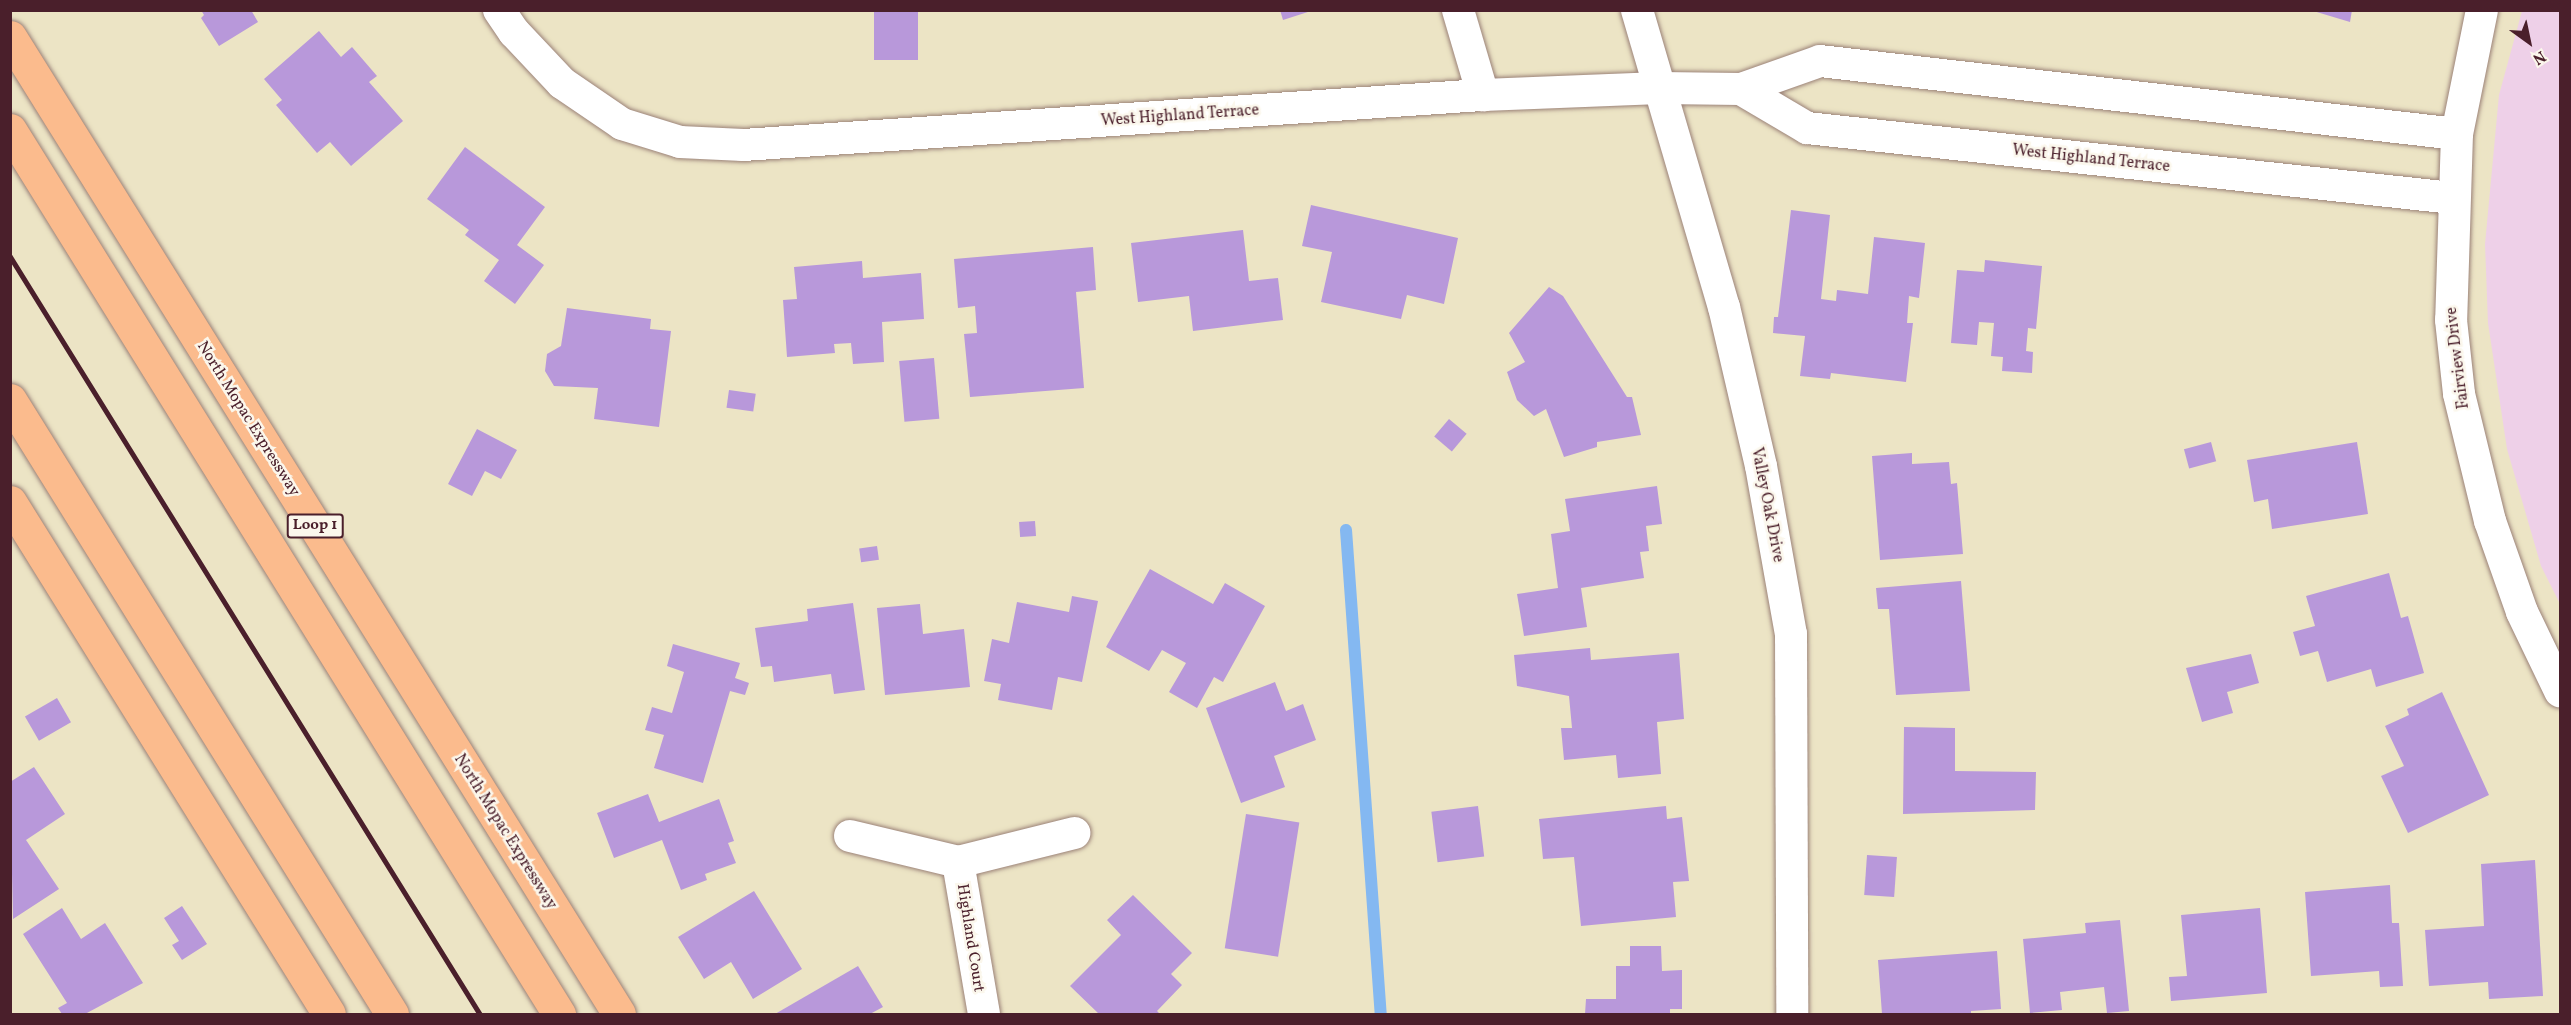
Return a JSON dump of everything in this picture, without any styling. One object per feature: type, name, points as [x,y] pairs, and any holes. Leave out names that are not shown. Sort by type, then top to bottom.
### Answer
[{"type":"highway","name":"North Mopac Expressway","points":[[10,38],[619,1014]]},
{"type":"highway","points":[[10,130],[560,1014]]},
{"type":"highway","points":[[10,400],[392,1014]]},
{"type":"highway","points":[[10,502],[329,1014]]},
{"type":"street","name":"West Highland Terrace","points":[[499,10],[514,32],[562,83],[622,124],[680,142],[743,145],[1483,95],[1660,88],[1741,89],[1820,61],[2457,134]]},
{"type":"street","points":[[1458,10],[1483,95]]},
{"type":"street","name":"Valley Oak Drive","points":[[1637,10],[1724,307],[1761,466],[1791,634],[1792,1014]]},
{"type":"street","name":"Fairview Drive","points":[[2482,10],[2457,134],[2452,198],[2451,320],[2459,394],[2493,531],[2522,612],[2560,691]]},
{"type":"street","name":"West Highland Terrace","points":[[1741,89],[1807,128],[2452,198]]},
{"type":"street","points":[[850,836],[958,862],[1074,833]]},
{"type":"street","name":"Highland Court","points":[[958,862],[984,1014]]},
{"type":"shaded area","points":[[2522,11],[2560,11],[2560,604],[2541,566],[2507,449],[2488,323],[2485,244],[2499,95]]},
{"type":"building","points":[[201,10],[251,10],[258,22],[219,46],[201,18],[204,15]]},
{"type":"building","points":[[874,10],[918,10],[918,60],[874,60]]},
{"type":"building","points":[[1280,10],[1311,10],[1311,11],[1283,20]]},
{"type":"building","points":[[2310,10],[2352,10],[2350,22]]},
{"type":"building","points":[[319,31],[341,57],[352,47],[377,76],[369,82],[403,121],[351,166],[330,142],[317,153],[276,105],[282,100],[264,79]]},
{"type":"building","points":[[465,147],[545,207],[517,245],[544,265],[515,304],[484,281],[499,260],[465,235],[469,230],[427,199]]},
{"type":"building","points":[[1311,205],[1458,238],[1444,304],[1407,295],[1401,319],[1321,302],[1332,252],[1302,246]]},
{"type":"building","points":[[1791,210],[1830,215],[1821,299],[1836,301],[1837,290],[1868,294],[1874,237],[1925,243],[1919,298],[1909,296],[1907,323],[1913,323],[1906,382],[1831,373],[1830,379],[1800,376],[1805,336],[1773,333],[1774,317],[1778,317]]},
{"type":"building","points":[[1243,230],[1249,281],[1278,278],[1283,320],[1193,331],[1189,296],[1138,302],[1131,243]]},
{"type":"building","points":[[1093,247],[1096,290],[1076,292],[1084,388],[970,397],[964,334],[977,333],[975,306],[958,308],[954,259]]},
{"type":"building","points":[[1985,260],[2042,266],[2036,329],[2028,328],[2026,351],[2033,352],[2032,373],[2002,371],[2003,357],[1991,356],[1994,323],[1979,322],[1977,345],[1951,343],[1957,270],[1984,272]]},
{"type":"building","points":[[862,261],[863,278],[921,273],[924,319],[882,322],[884,362],[853,364],[851,343],[834,344],[835,353],[787,357],[783,300],[797,299],[794,267]]},
{"type":"building","points":[[1549,287],[1563,296],[1627,397],[1632,397],[1641,435],[1597,442],[1597,447],[1564,457],[1546,409],[1534,416],[1517,400],[1507,372],[1525,362],[1509,333]]},
{"type":"building","points":[[567,308],[651,319],[650,329],[671,331],[659,427],[594,419],[598,388],[554,386],[545,371],[547,354],[561,346]]},
{"type":"building","points":[[934,358],[939,419],[904,422],[899,361]]},
{"type":"building","points":[[729,390],[756,394],[753,412],[726,408]]},
{"type":"building","points":[[1449,419],[1467,434],[1452,451],[1434,437]]},
{"type":"building","points":[[477,429],[517,450],[501,479],[485,471],[472,496],[448,484]]},
{"type":"building","points":[[2211,442],[2216,461],[2189,469],[2184,449]]},
{"type":"building","points":[[2357,442],[2368,514],[2272,529],[2268,499],[2254,502],[2247,460]]},
{"type":"building","points":[[1912,453],[1912,464],[1949,462],[1951,484],[1957,483],[1963,554],[1880,560],[1872,456]]},
{"type":"building","points":[[1657,486],[1662,524],[1646,526],[1649,551],[1640,552],[1644,578],[1581,588],[1587,627],[1524,636],[1517,594],[1558,588],[1551,534],[1570,531],[1565,499]]},
{"type":"building","points":[[1035,521],[1036,536],[1020,537],[1019,522]]},
{"type":"building","points":[[877,546],[879,560],[861,562],[859,549]]},
{"type":"building","points":[[1150,569],[1213,604],[1225,583],[1265,606],[1223,682],[1214,677],[1197,708],[1169,692],[1186,663],[1162,650],[1149,671],[1106,647]]},
{"type":"building","points":[[2389,573],[2401,618],[2408,616],[2424,673],[2376,687],[2371,669],[2327,682],[2318,651],[2300,656],[2293,632],[2315,626],[2306,596]]},
{"type":"building","points":[[1961,581],[1970,691],[1896,695],[1889,609],[1878,609],[1876,588]]},
{"type":"building","points":[[1072,596],[1098,601],[1082,682],[1058,677],[1052,710],[998,700],[1001,684],[984,681],[992,639],[1009,643],[1017,602],[1069,612]]},
{"type":"building","points":[[853,603],[865,690],[834,694],[831,674],[774,682],[772,666],[761,667],[755,628],[808,621],[807,609]]},
{"type":"building","points":[[920,604],[923,634],[964,629],[970,687],[885,695],[877,608]]},
{"type":"building","points":[[673,644],[740,663],[735,678],[749,683],[745,695],[730,691],[703,783],[654,768],[664,735],[645,730],[652,707],[672,713],[684,672],[667,666]]},
{"type":"building","points":[[1590,648],[1591,660],[1679,653],[1684,719],[1657,722],[1661,774],[1618,778],[1616,755],[1564,760],[1561,728],[1572,728],[1569,696],[1517,686],[1514,655]]},
{"type":"building","points":[[2251,654],[2259,683],[2227,692],[2233,713],[2202,722],[2186,668]]},
{"type":"building","points":[[1275,682],[1286,711],[1303,704],[1316,740],[1274,756],[1285,787],[1241,803],[1206,708]]},
{"type":"building","points":[[2442,692],[2489,795],[2408,833],[2381,776],[2404,766],[2385,726],[2409,715],[2407,709]]},
{"type":"building","points":[[57,698],[71,722],[39,741],[25,716]]},
{"type":"building","points":[[1904,727],[1955,728],[1955,771],[2036,772],[2035,810],[1903,814]]},
{"type":"building","points":[[34,767],[65,814],[26,840],[59,889],[13,919],[10,782]]},
{"type":"building","points":[[648,794],[659,822],[719,799],[734,841],[728,843],[736,863],[705,874],[707,880],[681,890],[662,840],[614,858],[597,813]]},
{"type":"building","points":[[1478,806],[1484,857],[1438,862],[1431,812]]},
{"type":"building","points":[[1666,806],[1667,819],[1682,817],[1689,881],[1673,882],[1676,917],[1581,926],[1574,857],[1543,859],[1539,819]]},
{"type":"building","points":[[1246,814],[1299,822],[1278,957],[1225,948]]},
{"type":"building","points":[[1867,855],[1897,857],[1894,897],[1864,895]]},
{"type":"building","points":[[2535,860],[2543,996],[2489,999],[2488,982],[2429,986],[2425,930],[2484,926],[2481,864]]},
{"type":"building","points":[[2390,885],[2392,923],[2399,923],[2403,986],[2380,987],[2379,971],[2311,976],[2305,892]]},
{"type":"building","points":[[754,891],[802,969],[753,999],[731,962],[704,979],[678,937]]},
{"type":"building","points":[[1133,895],[1192,953],[1171,974],[1182,985],[1157,1011],[1160,1014],[1099,1014],[1070,986],[1121,935],[1107,920]]},
{"type":"building","points":[[182,906],[207,944],[182,960],[172,945],[179,941],[164,918]]},
{"type":"building","points":[[62,908],[81,939],[105,923],[143,983],[85,1014],[62,1014],[58,1008],[67,1003],[23,934]]},
{"type":"building","points":[[2260,908],[2267,993],[2171,1001],[2169,977],[2187,976],[2181,915]]},
{"type":"building","points":[[2120,920],[2129,1011],[2107,1013],[2104,987],[2060,992],[2062,1010],[2030,1013],[2023,939],[2086,933],[2085,923]]},
{"type":"building","points":[[1630,946],[1661,946],[1662,971],[1682,970],[1682,1009],[1670,1009],[1670,1014],[1585,1014],[1586,999],[1616,999],[1616,966],[1630,966]]},
{"type":"building","points":[[1997,951],[2001,1009],[1971,1011],[1971,1014],[1882,1014],[1878,960]]},
{"type":"building","points":[[858,966],[883,1007],[870,1014],[775,1014]]},
{"type":"waterway","points":[[1346,530],[1381,1014]]},
{"type":"railway","points":[[10,256],[480,1014]]}]
